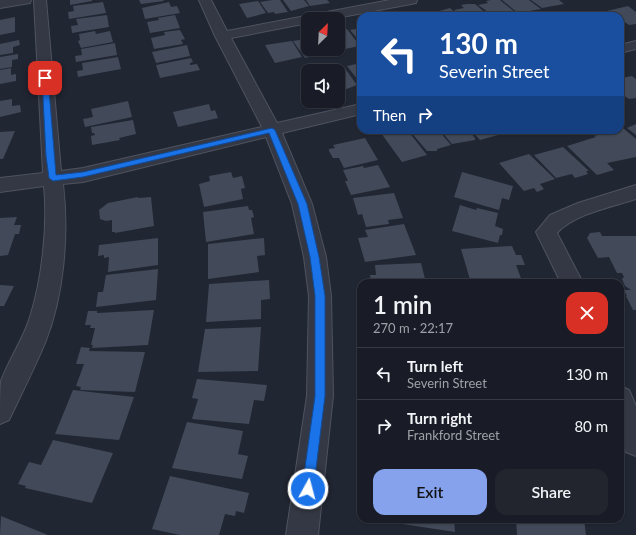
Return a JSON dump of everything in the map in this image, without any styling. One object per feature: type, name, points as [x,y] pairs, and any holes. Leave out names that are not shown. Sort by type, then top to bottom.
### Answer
[{"type":"street","points":[[0,4],[25,0]]},
{"type":"street","points":[[0,411],[33,342],[49,289],[53,263],[55,199],[50,156],[40,0]]},
{"type":"street","points":[[205,0],[222,36],[272,130],[302,204],[315,257],[320,296],[320,396],[302,535]]},
{"type":"street","points":[[345,12],[411,0]]},
{"type":"street","points":[[222,36],[301,21]]},
{"type":"street","points":[[624,47],[636,45]]},
{"type":"street","points":[[0,185],[83,175],[357,110]]},
{"type":"street","points":[[570,279],[546,232],[557,220],[585,208],[636,192]]},
{"type":"street","points":[[624,410],[636,442]]},
{"type":"building","points":[[70,0],[92,0],[92,1],[70,5]]},
{"type":"building","points":[[139,0],[163,0],[164,1],[141,4]]},
{"type":"building","points":[[280,0],[288,12],[275,14],[274,12],[268,13],[260,2]]},
{"type":"building","points":[[283,0],[304,0],[309,6],[291,11]]},
{"type":"building","points":[[306,0],[327,0],[330,3],[310,6]]},
{"type":"building","points":[[500,0],[515,12],[488,12],[478,5],[488,3],[486,1]]},
{"type":"building","points":[[502,0],[529,0],[541,9],[524,12],[517,12]]},
{"type":"building","points":[[531,0],[559,0],[564,4],[542,8]]},
{"type":"building","points":[[258,1],[266,13],[247,18],[239,4]]},
{"type":"building","points":[[103,2],[106,13],[69,19],[68,12],[74,11],[73,6]]},
{"type":"building","points":[[169,2],[171,7],[177,6],[180,13],[145,19],[142,8]]},
{"type":"building","points":[[475,4],[484,12],[456,12],[454,10],[464,8],[461,5]]},
{"type":"building","points":[[628,6],[636,12],[636,24],[629,25],[624,22],[624,12],[607,11]]},
{"type":"building","points":[[450,8],[454,12],[436,12]]},
{"type":"building","points":[[107,15],[109,27],[72,33],[71,26],[78,25],[76,19]]},
{"type":"building","points":[[175,15],[180,28],[150,33],[147,22],[159,20],[158,18]]},
{"type":"building","points":[[15,17],[15,32],[0,35],[0,20]]},
{"type":"building","points":[[347,29],[357,42],[357,47],[345,49],[345,30]]},
{"type":"building","points":[[357,29],[357,38],[350,30]]},
{"type":"building","points":[[180,30],[185,39],[181,40],[183,44],[154,49],[151,38],[165,35],[164,32]]},
{"type":"building","points":[[95,31],[96,34],[110,31],[113,42],[81,48],[78,41],[80,40],[79,34]]},
{"type":"building","points":[[19,40],[20,45],[13,47],[13,53],[0,55],[0,44]]},
{"type":"building","points":[[301,40],[301,52],[293,41]]},
{"type":"building","points":[[292,41],[302,57],[275,63],[265,45]]},
{"type":"building","points":[[115,43],[117,55],[76,62],[75,56],[82,55],[81,49]]},
{"type":"building","points":[[187,45],[190,56],[156,63],[152,52]]},
{"type":"building","points":[[18,54],[18,59],[12,60],[12,67],[0,69],[0,57]]},
{"type":"building","points":[[304,56],[314,56],[305,58]]},
{"type":"building","points":[[118,57],[121,69],[78,77],[77,71],[83,70],[82,63]]},
{"type":"building","points":[[191,58],[193,62],[190,63],[190,65],[197,64],[200,70],[160,78],[156,65]]},
{"type":"building","points":[[357,64],[357,79],[347,66]]},
{"type":"building","points":[[11,68],[11,75],[16,74],[16,81],[0,84],[0,70]]},
{"type":"building","points":[[345,68],[357,85],[345,90]]},
{"type":"building","points":[[632,76],[636,79],[636,98],[629,99],[624,96],[624,78]]},
{"type":"building","points":[[12,99],[12,106],[20,105],[21,112],[0,117],[0,101]]},
{"type":"building","points":[[128,101],[132,117],[85,127],[83,119],[93,117],[91,109]]},
{"type":"building","points":[[209,104],[211,111],[215,110],[218,118],[178,127],[173,112]]},
{"type":"building","points":[[133,120],[136,134],[119,138],[120,140],[92,145],[91,136],[95,135],[92,133],[91,127]]},
{"type":"building","points":[[636,124],[636,135],[627,128]]},
{"type":"building","points":[[624,129],[636,139],[636,157],[607,163],[614,170],[597,175],[567,146],[596,137],[594,136],[601,134],[624,134]]},
{"type":"building","points":[[15,131],[3,159],[0,159],[0,132]]},
{"type":"building","points":[[382,134],[410,134],[427,155],[402,162]]},
{"type":"building","points":[[413,134],[441,134],[451,145],[437,149],[437,151],[427,151]]},
{"type":"building","points":[[443,134],[472,134],[475,138],[475,140],[452,144]]},
{"type":"building","points":[[475,134],[502,134],[480,140]]},
{"type":"building","points":[[365,138],[378,160],[344,168],[339,158],[333,158],[329,151],[329,149],[335,148],[333,145]]},
{"type":"building","points":[[563,147],[589,171],[586,171],[588,174],[575,178],[572,174],[556,178],[534,155]]},
{"type":"building","points":[[529,154],[555,179],[540,184],[544,189],[537,192],[534,188],[524,191],[499,163]]},
{"type":"building","points":[[378,165],[390,187],[351,195],[345,181],[348,181],[343,170]]},
{"type":"building","points":[[231,172],[233,178],[242,176],[245,188],[241,189],[243,199],[204,207],[199,184],[210,181],[209,176]]},
{"type":"building","points":[[462,172],[513,186],[509,200],[502,198],[499,210],[454,197]]},
{"type":"building","points":[[394,193],[403,218],[388,220],[389,224],[366,227],[362,214],[358,215],[353,198]]},
{"type":"building","points":[[138,197],[151,197],[154,226],[115,233],[112,232],[112,220],[106,221],[100,219],[99,210],[108,203]]},
{"type":"building","points":[[460,205],[476,210],[477,208],[498,213],[495,226],[503,229],[498,243],[452,231]]},
{"type":"building","points":[[248,206],[249,210],[252,210],[254,217],[251,218],[254,234],[206,242],[203,212]]},
{"type":"building","points":[[17,217],[14,225],[21,225],[19,234],[15,234],[8,255],[0,256],[0,218]]},
{"type":"building","points":[[404,224],[416,255],[365,262],[358,238],[368,237],[365,230]]},
{"type":"building","points":[[600,232],[602,236],[636,236],[636,310],[633,310],[626,296],[624,290],[631,290],[625,286],[624,279],[622,279],[624,277],[622,273],[617,273],[609,257],[598,258],[587,238],[590,233]]},
{"type":"building","points":[[158,238],[158,265],[108,272],[109,257],[104,258],[104,255],[98,256],[99,245]]},
{"type":"building","points":[[264,238],[265,255],[257,256],[259,272],[208,279],[208,244]]},
{"type":"building","points":[[512,246],[516,255],[521,255],[525,265],[516,265],[521,279],[470,279],[461,249]]},
{"type":"building","points":[[421,263],[425,279],[370,279],[370,275],[376,275],[375,265]]},
{"type":"building","points":[[158,269],[156,300],[96,307],[98,292],[103,292],[106,275]]},
{"type":"building","points":[[269,280],[270,299],[261,300],[261,319],[206,322],[209,284]]},
{"type":"building","points":[[0,285],[14,286],[4,306],[0,306]]},
{"type":"building","points":[[154,310],[148,345],[92,348],[93,345],[91,345],[95,328],[90,328],[91,325],[85,325],[88,311],[97,311],[97,313]]},
{"type":"building","points":[[261,327],[258,371],[198,372],[205,329]]},
{"type":"building","points":[[81,347],[90,348],[89,351],[145,352],[135,392],[80,390],[81,387],[76,386],[84,364],[76,364]]},
{"type":"building","points":[[197,379],[267,385],[264,401],[254,400],[249,424],[192,419],[198,399],[192,398]]},
{"type":"building","points":[[73,390],[134,397],[119,440],[55,434]]},
{"type":"building","points":[[187,422],[243,431],[238,454],[248,456],[242,479],[172,468]]},
{"type":"building","points":[[53,440],[113,453],[92,503],[25,488],[26,486],[18,484],[29,462],[41,465]]},
{"type":"building","points":[[170,476],[249,493],[244,513],[236,511],[235,516],[225,514],[219,535],[180,535],[152,529]]},
{"type":"building","points":[[1,516],[48,535],[0,535]]},
{"type":"building","points":[[396,523],[454,523],[455,532]]},
{"type":"building","points":[[516,523],[584,523],[586,535],[517,535]]},
{"type":"route","points":[[45,78],[50,156],[53,178],[83,175],[272,130],[302,204],[315,257],[320,296],[320,396],[308,489]]}]
